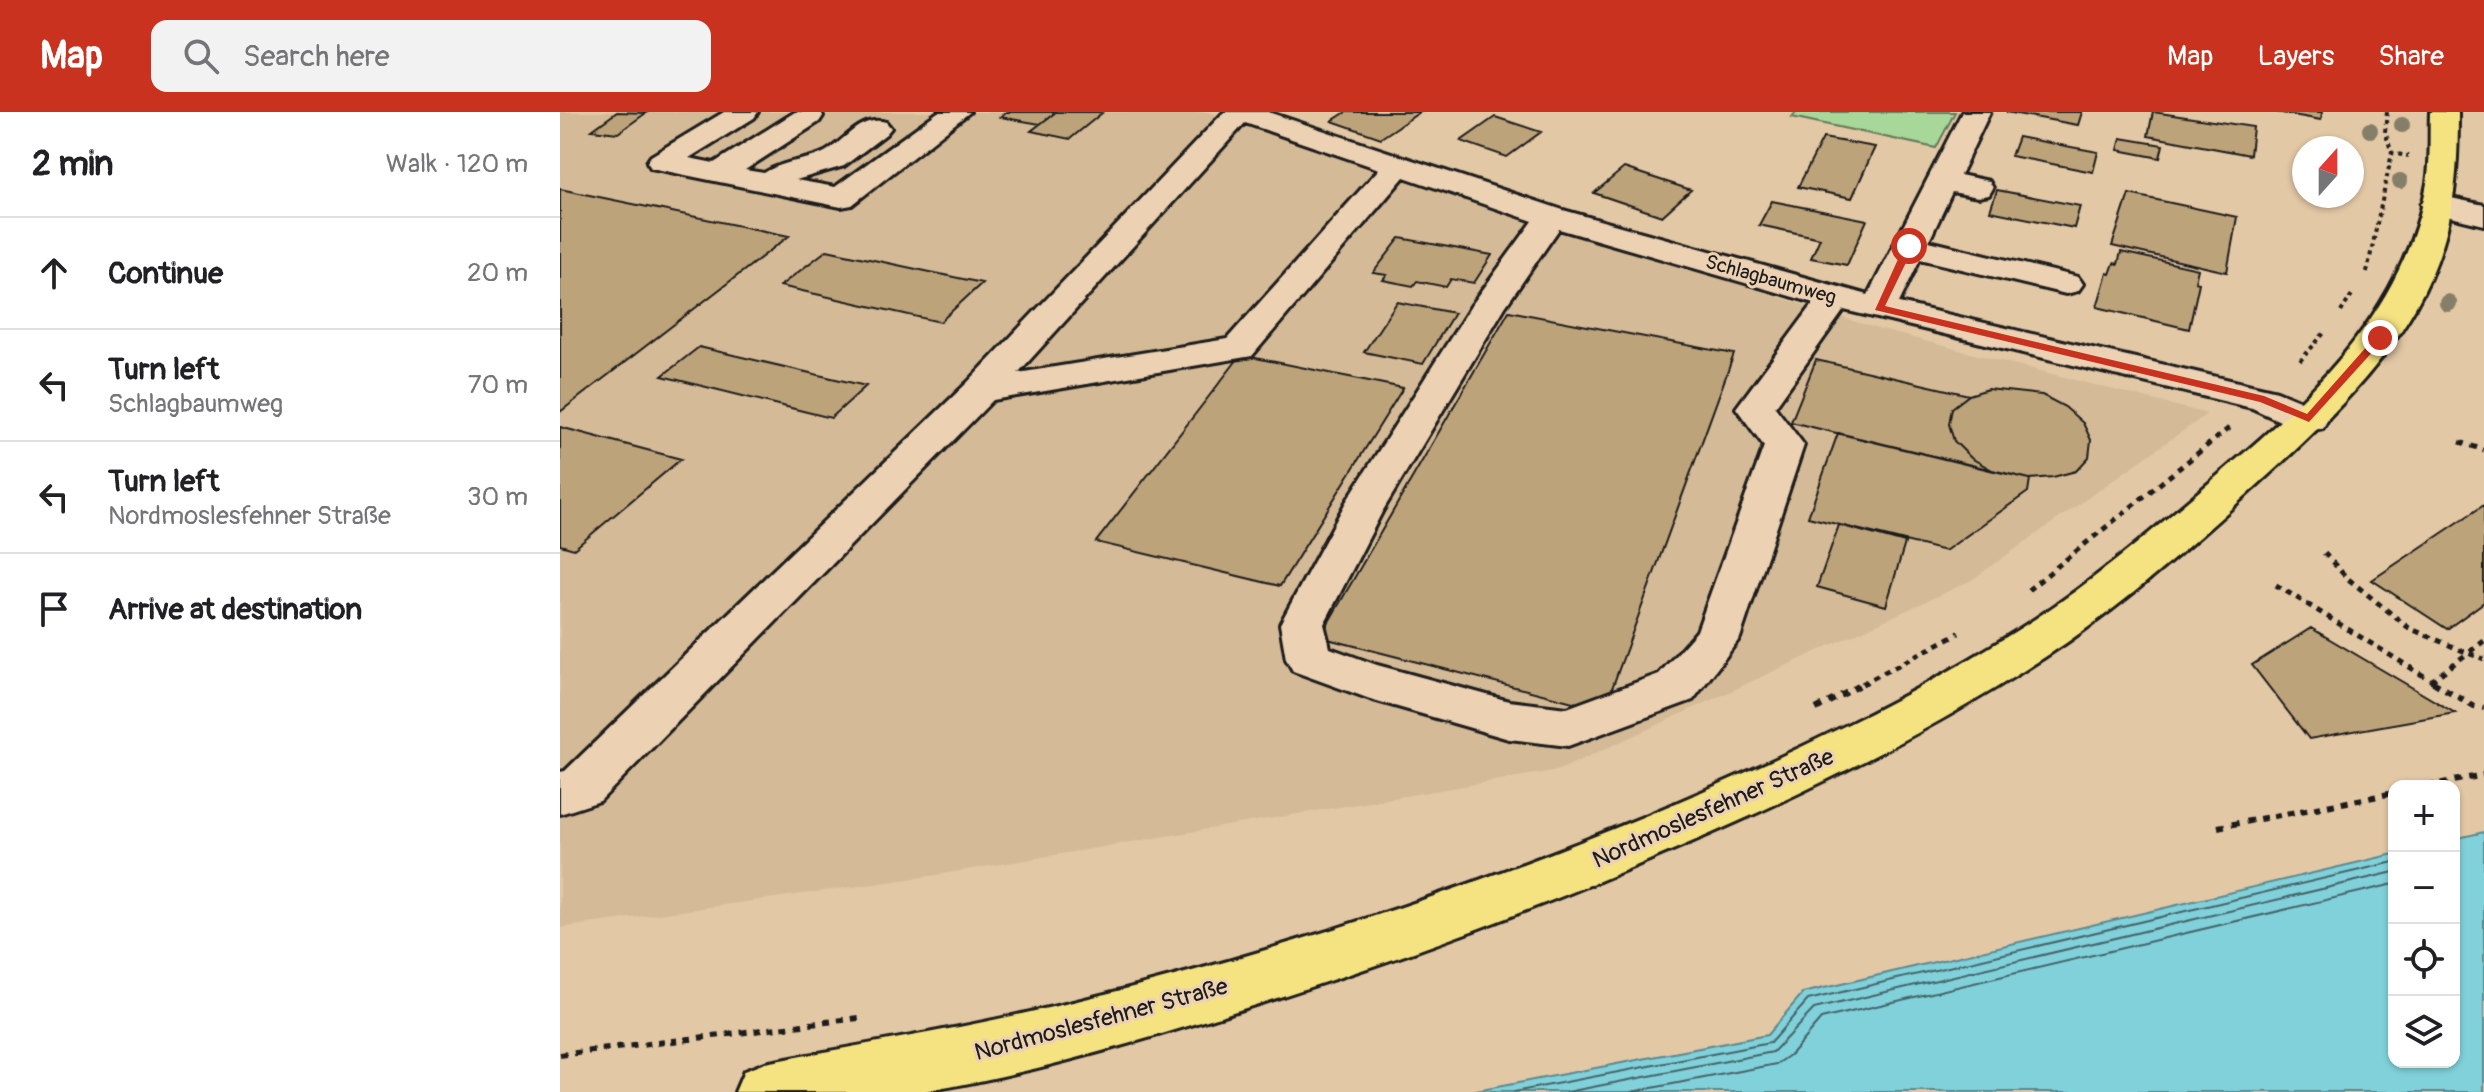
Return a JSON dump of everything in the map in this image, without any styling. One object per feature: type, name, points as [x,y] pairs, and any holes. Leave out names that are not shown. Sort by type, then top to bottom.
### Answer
[{"type":"main road","name":"Nordmoslesfehner Straße","points":[[765,1092],[969,1054],[1194,997],[1391,936],[1573,871],[1806,770],[1947,693],[2051,630],[2172,538],[2309,419],[2380,338],[2412,286],[2440,194],[2444,112]]},
{"type":"street","points":[[744,112],[662,162],[841,198],[956,112]]},
{"type":"street","points":[[560,793],[582,786],[981,390],[1240,112]]},
{"type":"street","name":"Schlagbaumweg","points":[[1240,112],[1290,119],[1398,166],[1552,217],[1835,298],[2264,399],[2309,419]]},
{"type":"street","points":[[1879,308],[1976,112]]},
{"type":"street","points":[[719,173],[809,116]]},
{"type":"street","points":[[768,184],[792,169],[833,160],[876,128]]},
{"type":"street","points":[[981,390],[1239,348],[1398,166]]},
{"type":"street","points":[[1942,181],[1978,188]]},
{"type":"street","points":[[2440,194],[2484,195]]},
{"type":"street","points":[[2440,194],[2484,215]]},
{"type":"street","points":[[1552,217],[1488,306],[1361,512],[1302,624],[1309,659],[1370,681],[1509,720],[1568,727],[1676,687],[1717,638],[1784,445],[1755,408],[1835,298]]},
{"type":"street","points":[[1909,246],[2066,284]]},
{"type":"path","points":[[2387,112],[2385,132],[2392,153]]},
{"type":"path","points":[[2460,442],[2484,450]]},
{"type":"path","points":[[2324,553],[2347,578],[2409,628],[2484,659]]},
{"type":"path","points":[[2276,585],[2431,681],[2474,706],[2484,708]]},
{"type":"path","points":[[2431,681],[2484,641]]},
{"type":"path","points":[[2458,780],[2484,775]]},
{"type":"path","points":[[2218,827],[2388,794]]},
{"type":"shaded area","points":[[560,112],[1207,112],[1878,329],[2207,414],[1970,581],[1559,770],[930,876],[560,928]]},
{"type":"green space","points":[[1796,112],[1955,112],[1936,148],[1792,117]]},
{"type":"water","points":[[2484,832],[2484,1092],[1471,1092],[1767,1035],[1803,993],[2388,855],[2388,1068],[2460,1068],[2460,838]]},
{"type":"building","points":[[617,112],[646,113],[618,133],[592,130]]},
{"type":"building","points":[[1006,112],[1056,112],[1040,124],[1000,117]]},
{"type":"building","points":[[1056,112],[1102,113],[1070,139],[1031,131]]},
{"type":"building","points":[[1346,112],[1420,112],[1381,138],[1332,121]]},
{"type":"building","points":[[2006,112],[2082,112],[2078,125]]},
{"type":"building","points":[[2153,112],[2253,127],[2250,155],[2148,136]]},
{"type":"building","points":[[2276,112],[2322,112],[2321,120]]},
{"type":"building","points":[[1495,117],[1541,132],[1507,157],[1461,141]]},
{"type":"building","points":[[2018,137],[2098,152],[2093,172],[2011,156]]},
{"type":"building","points":[[1823,138],[1875,147],[1852,198],[1798,187]]},
{"type":"building","points":[[2121,138],[2163,145],[2160,158],[2118,150]]},
{"type":"building","points":[[1624,168],[1691,190],[1662,216],[1594,193]]},
{"type":"building","points":[[560,189],[789,236],[560,412]]},
{"type":"building","points":[[1997,190],[2080,206],[2074,228],[1990,211]]},
{"type":"building","points":[[2129,194],[2237,217],[2227,272],[2112,246]]},
{"type":"building","points":[[1772,201],[1867,220],[1847,265],[1811,258],[1820,238],[1759,225]]},
{"type":"building","points":[[1400,238],[1492,255],[1474,283],[1451,279],[1446,287],[1417,281],[1413,286],[1383,280],[1387,275],[1373,273]]},
{"type":"building","points":[[827,250],[982,283],[940,322],[780,286]]},
{"type":"building","points":[[2121,252],[2198,269],[2195,282],[2199,283],[2189,329],[2097,307],[2107,273],[2110,274],[2114,263],[2118,264]]},
{"type":"building","points":[[1397,302],[1454,313],[1423,364],[1364,352]]},
{"type":"building","points":[[1509,311],[1734,354],[1611,691],[1577,703],[1320,637]]},
{"type":"building","points":[[699,347],[866,386],[831,418],[662,376]]},
{"type":"building","points":[[1241,355],[1403,388],[1280,586],[1096,542]]},
{"type":"building","points":[[1816,360],[1969,395],[1952,408],[1949,424],[1954,441],[1971,458],[1994,471],[1791,422]]},
{"type":"building","points":[[1988,389],[2042,395],[2065,407],[2083,423],[2091,440],[2089,457],[2076,471],[2030,479],[1994,471],[1971,458],[1954,441],[1949,424],[1952,408],[1969,395]]},
{"type":"building","points":[[560,427],[681,459],[574,549],[560,545]]},
{"type":"building","points":[[1838,433],[2030,479],[2028,492],[1945,551],[1808,517]]},
{"type":"building","points":[[2484,505],[2484,602],[2447,629],[2372,580]]},
{"type":"building","points":[[1839,525],[1905,543],[1886,606],[1817,587]]},
{"type":"building","points":[[2311,628],[2455,713],[2309,739],[2252,665]]},
{"type":"route","points":[[1909,246],[1879,308],[2264,399],[2309,419],[2380,338]]}]
